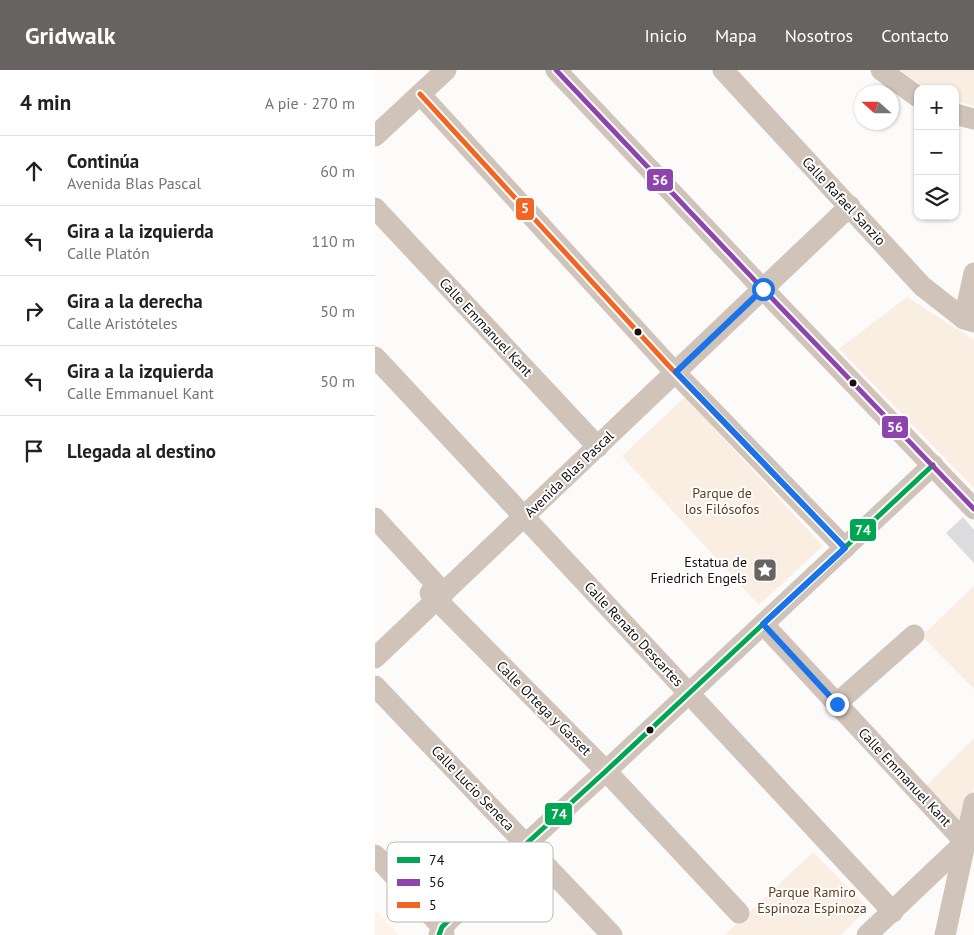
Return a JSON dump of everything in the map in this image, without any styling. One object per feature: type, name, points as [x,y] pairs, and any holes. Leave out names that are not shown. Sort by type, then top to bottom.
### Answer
[{"type":"street","points":[[375,136],[446,70]]},
{"type":"street","points":[[556,70],[974,509]]},
{"type":"street","name":"Calle Rafael Sanzio","points":[[723,70],[922,286],[969,321]]},
{"type":"street","points":[[881,70],[914,94]]},
{"type":"street","points":[[420,94],[673,369],[845,548]]},
{"type":"street","points":[[959,115],[974,119]]},
{"type":"street","name":"Avenida Blas Pascal","points":[[375,658],[437,593],[594,443],[763,289],[850,206]]},
{"type":"street","name":"Calle Emmanuel Kant","points":[[375,208],[594,443]]},
{"type":"street","points":[[969,321],[974,273]]},
{"type":"street","name":"Calle Renato Descartes","points":[[375,357],[893,912]]},
{"type":"street","points":[[528,842],[606,772],[933,466]]},
{"type":"street","name":"Calle Ortega y Gasset","points":[[375,518],[437,593],[739,913]]},
{"type":"street","name":"Avenida Blas Pascal","points":[[375,645],[437,593]]},
{"type":"street","name":"Calle Emmanuel Kant","points":[[763,624],[965,842]]},
{"type":"street","points":[[837,704],[914,635]]},
{"type":"street","name":"Calle Lucio Seneca","points":[[375,686],[524,842]]},
{"type":"street","points":[[945,935],[974,803]]},
{"type":"street","points":[[867,935],[965,842]]},
{"type":"street","points":[[375,855],[387,869]]},
{"type":"street","name":"Calle Lucio Seneca","points":[[553,873],[612,935]]},
{"type":"street","points":[[432,922],[441,932],[451,922]]},
{"type":"shaded area","points":[[375,910],[400,935],[375,935]]},
{"type":"green space","points":[[900,70],[974,70],[974,106],[959,101],[959,85],[921,85]]},
{"type":"green space","points":[[907,297],[974,340],[974,488],[839,349]]},
{"type":"green space","name":"Parque de los Filósofos","points":[[685,397],[823,546],[759,605],[622,456]]},
{"type":"green space","points":[[974,586],[974,689],[922,636]]},
{"type":"green space","points":[[974,738],[974,786],[965,829],[926,786]]},
{"type":"green space","name":"Parque Ramiro Espinoza Espinoza","points":[[813,852],[868,908],[841,935],[725,935]]},
{"type":"building","points":[[963,517],[974,530],[974,563],[946,533]]},
{"type":"transit line","name":"56","points":[[556,70],[974,509]]},
{"type":"transit line","name":"5","points":[[420,94],[669,366],[845,548]]},
{"type":"transit line","name":"74","points":[[528,842],[933,465]]},
{"type":"transit line","name":"74","points":[[439,935],[442,927],[447,922]]},
{"type":"place","name":"Estatua de Friedrich Engels","points":[[765,570]]},
{"type":"route","points":[[763,289],[676,372],[845,548],[763,624],[837,704]]}]
